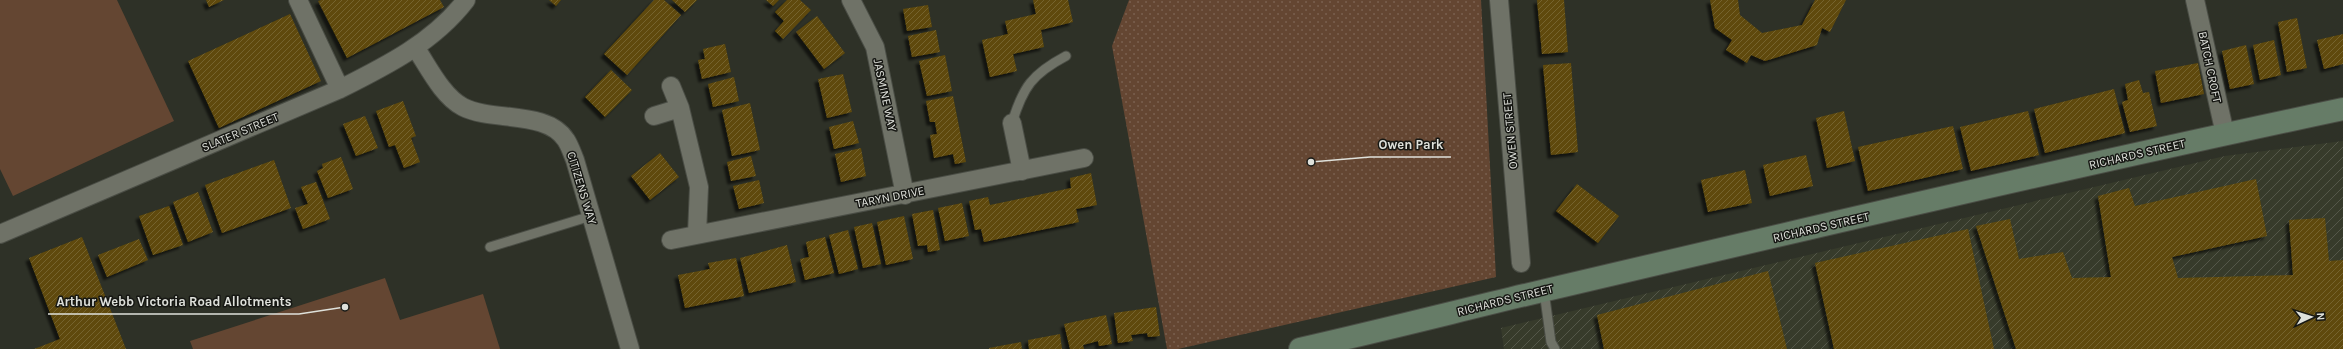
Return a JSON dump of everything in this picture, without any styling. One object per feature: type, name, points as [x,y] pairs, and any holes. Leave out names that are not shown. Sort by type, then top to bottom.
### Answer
[{"type":"street","points":[[298,0],[340,89]]},
{"type":"street","name":"JASMINE WAY","points":[[851,0],[875,47],[906,195]]},
{"type":"street","name":"OWEN STREET","points":[[1499,0],[1521,263]]},
{"type":"street","name":"BATCH CROFT","points":[[2195,0],[2225,134]]},
{"type":"street","name":"SLATER STREET","points":[[0,234],[340,89],[394,62],[430,36],[464,1]]},
{"type":"street","name":"CITIZENS WAY","points":[[415,47],[446,92],[462,107],[484,114],[534,120],[554,129],[566,139],[575,160],[630,349]]},
{"type":"street","points":[[671,86],[680,108],[699,187],[697,234]]},
{"type":"street","points":[[654,116],[680,108]]},
{"type":"street","name":"RICHARDS STREET","points":[[1300,349],[1544,290],[2225,134],[2343,109]]},
{"type":"street","points":[[1012,123],[1022,171]]},
{"type":"street","name":"TARYN DRIVE","points":[[671,240],[906,195],[1084,158]]},
{"type":"lane","points":[[1012,123],[1020,98],[1029,81],[1045,67],[1066,56]]},
{"type":"lane","points":[[490,247],[591,216]]},
{"type":"lane","points":[[1544,290],[1551,342],[1555,349]]},
{"type":"shaded area","points":[[0,0],[117,0],[174,121],[13,196],[0,169]]},
{"type":"shaded area","points":[[1129,0],[1481,0],[1496,277],[1178,349],[1167,349],[1112,46]]},
{"type":"shaded area","points":[[2343,141],[2343,349],[1504,349],[1501,328],[2225,156]]},
{"type":"shaded area","points":[[385,278],[400,320],[483,294],[500,349],[193,349],[190,341]]},
{"type":"building","points":[[206,0],[224,0],[209,7]]},
{"type":"building","points":[[440,0],[444,7],[347,58],[318,1]]},
{"type":"building","points":[[549,0],[561,0],[556,6]]},
{"type":"building","points":[[654,0],[664,0],[681,15],[627,75],[604,54]]},
{"type":"building","points":[[672,0],[697,0],[685,12]]},
{"type":"building","points":[[766,0],[779,0],[773,6]]},
{"type":"building","points":[[787,0],[800,0],[811,10],[783,39],[775,31],[784,21],[775,12]]},
{"type":"building","points":[[1033,0],[1068,0],[1073,22],[1041,30],[1044,47],[1013,54],[1017,71],[990,77],[982,40],[1008,34],[1005,21],[1036,14]]},
{"type":"building","points":[[1537,0],[1564,0],[1568,52],[1542,54]]},
{"type":"building","points":[[1710,0],[1738,0],[1740,15],[1762,33],[1802,25],[1815,0],[1846,0],[1830,32],[1822,28],[1817,45],[1765,61],[1751,55],[1747,63],[1726,50],[1732,40],[1715,28]]},
{"type":"building","points":[[928,5],[932,27],[907,31],[903,9]]},
{"type":"building","points":[[290,14],[321,81],[219,128],[188,61]]},
{"type":"building","points":[[817,16],[845,53],[824,69],[796,32]]},
{"type":"building","points":[[2297,18],[2307,68],[2287,72],[2278,22]]},
{"type":"building","points":[[936,30],[940,52],[912,57],[908,36]]},
{"type":"building","points":[[2343,34],[2343,64],[2324,69],[2317,40]]},
{"type":"building","points":[[2274,40],[2281,75],[2260,80],[2253,45]]},
{"type":"building","points":[[725,44],[731,72],[702,79],[698,60],[705,59],[703,49]]},
{"type":"building","points":[[2246,45],[2254,84],[2230,89],[2222,51]]},
{"type":"building","points":[[945,55],[952,91],[927,96],[919,61]]},
{"type":"building","points":[[1571,63],[1578,152],[1551,155],[1543,65]]},
{"type":"building","points":[[2198,63],[2204,94],[2161,103],[2155,71]]},
{"type":"building","points":[[611,70],[632,90],[605,117],[585,97]]},
{"type":"building","points":[[843,74],[852,112],[827,118],[818,79]]},
{"type":"building","points":[[734,77],[739,101],[713,107],[708,84]]},
{"type":"building","points":[[2139,80],[2143,93],[2149,92],[2157,126],[2130,132],[2122,102],[2128,100],[2125,84]]},
{"type":"building","points":[[2114,89],[2125,133],[2045,153],[2034,109]]},
{"type":"building","points":[[953,96],[966,162],[955,164],[953,154],[934,158],[930,135],[937,134],[935,122],[930,122],[926,101]]},
{"type":"building","points":[[403,101],[416,136],[411,138],[420,162],[404,168],[395,145],[389,147],[376,111]]},
{"type":"building","points":[[750,103],[760,150],[732,156],[722,110]]},
{"type":"building","points":[[1844,111],[1855,161],[1827,168],[1816,118]]},
{"type":"building","points":[[2028,111],[2039,155],[1971,171],[1960,127]]},
{"type":"building","points":[[365,116],[378,148],[356,156],[343,124]]},
{"type":"building","points":[[853,121],[859,143],[834,149],[829,127]]},
{"type":"building","points":[[1953,126],[1963,169],[1868,191],[1858,147]]},
{"type":"building","points":[[861,148],[866,176],[841,182],[835,154]]},
{"type":"building","points":[[660,153],[679,177],[650,200],[631,176]]},
{"type":"building","points":[[1806,155],[1813,186],[1770,196],[1763,165]]},
{"type":"building","points":[[751,156],[756,176],[731,181],[727,162]]},
{"type":"building","points":[[341,157],[353,189],[328,198],[317,171],[323,168],[322,164]]},
{"type":"building","points":[[274,160],[291,208],[222,233],[205,185]]},
{"type":"building","points":[[1745,170],[1752,203],[1708,212],[1701,180]]},
{"type":"building","points":[[1091,173],[1097,205],[1076,209],[1079,222],[984,242],[981,229],[975,230],[969,201],[988,197],[990,205],[1071,188],[1070,178]]},
{"type":"building","points":[[2256,179],[2267,236],[2172,257],[2178,278],[2293,275],[2289,220],[2325,218],[2329,261],[2343,260],[2343,349],[2016,349],[1976,226],[2010,219],[2019,259],[2063,252],[2072,278],[2111,277],[2098,196],[2129,188],[2135,206]]},
{"type":"building","points":[[759,180],[764,203],[739,209],[733,186]]},
{"type":"building","points":[[316,182],[330,219],[303,229],[295,208],[308,204],[301,187]]},
{"type":"building","points":[[1577,184],[1619,216],[1598,243],[1556,211]]},
{"type":"building","points":[[198,192],[213,232],[188,242],[173,202]]},
{"type":"building","points":[[962,203],[969,236],[945,241],[938,208]]},
{"type":"building","points":[[169,206],[183,245],[153,255],[139,216]]},
{"type":"building","points":[[933,210],[940,250],[928,252],[927,245],[918,246],[912,214]]},
{"type":"building","points":[[904,216],[913,259],[886,265],[877,222]]},
{"type":"building","points":[[872,223],[881,264],[863,268],[854,227]]},
{"type":"building","points":[[1968,229],[1994,349],[1834,349],[1815,263]]},
{"type":"building","points":[[848,230],[858,269],[839,274],[829,235]]},
{"type":"building","points":[[82,237],[126,349],[34,349],[60,339],[29,258]]},
{"type":"building","points":[[825,237],[834,273],[805,280],[800,259],[809,257],[806,242]]},
{"type":"building","points":[[139,239],[148,260],[107,277],[98,255]]},
{"type":"building","points":[[787,245],[796,282],[749,293],[740,258]]},
{"type":"building","points":[[736,258],[744,296],[685,308],[678,275],[710,269],[708,263]]},
{"type":"building","points":[[1768,271],[1787,349],[1604,349],[1597,315]]},
{"type":"building","points":[[1156,307],[1160,336],[1148,337],[1147,333],[1131,335],[1133,341],[1118,343],[1114,313]]},
{"type":"building","points":[[1106,315],[1112,344],[1099,346],[1098,341],[1083,345],[1084,349],[1070,349],[1064,324]]},
{"type":"building","points":[[1060,334],[1062,349],[1029,349],[1028,340]]},
{"type":"building","points":[[1021,342],[1022,349],[989,349],[989,348]]},
{"type":"place","name":"Owen Park","points":[[1311,162]]},
{"type":"place","name":"Arthur Webb Victoria Road Allotments","points":[[345,307]]}]
